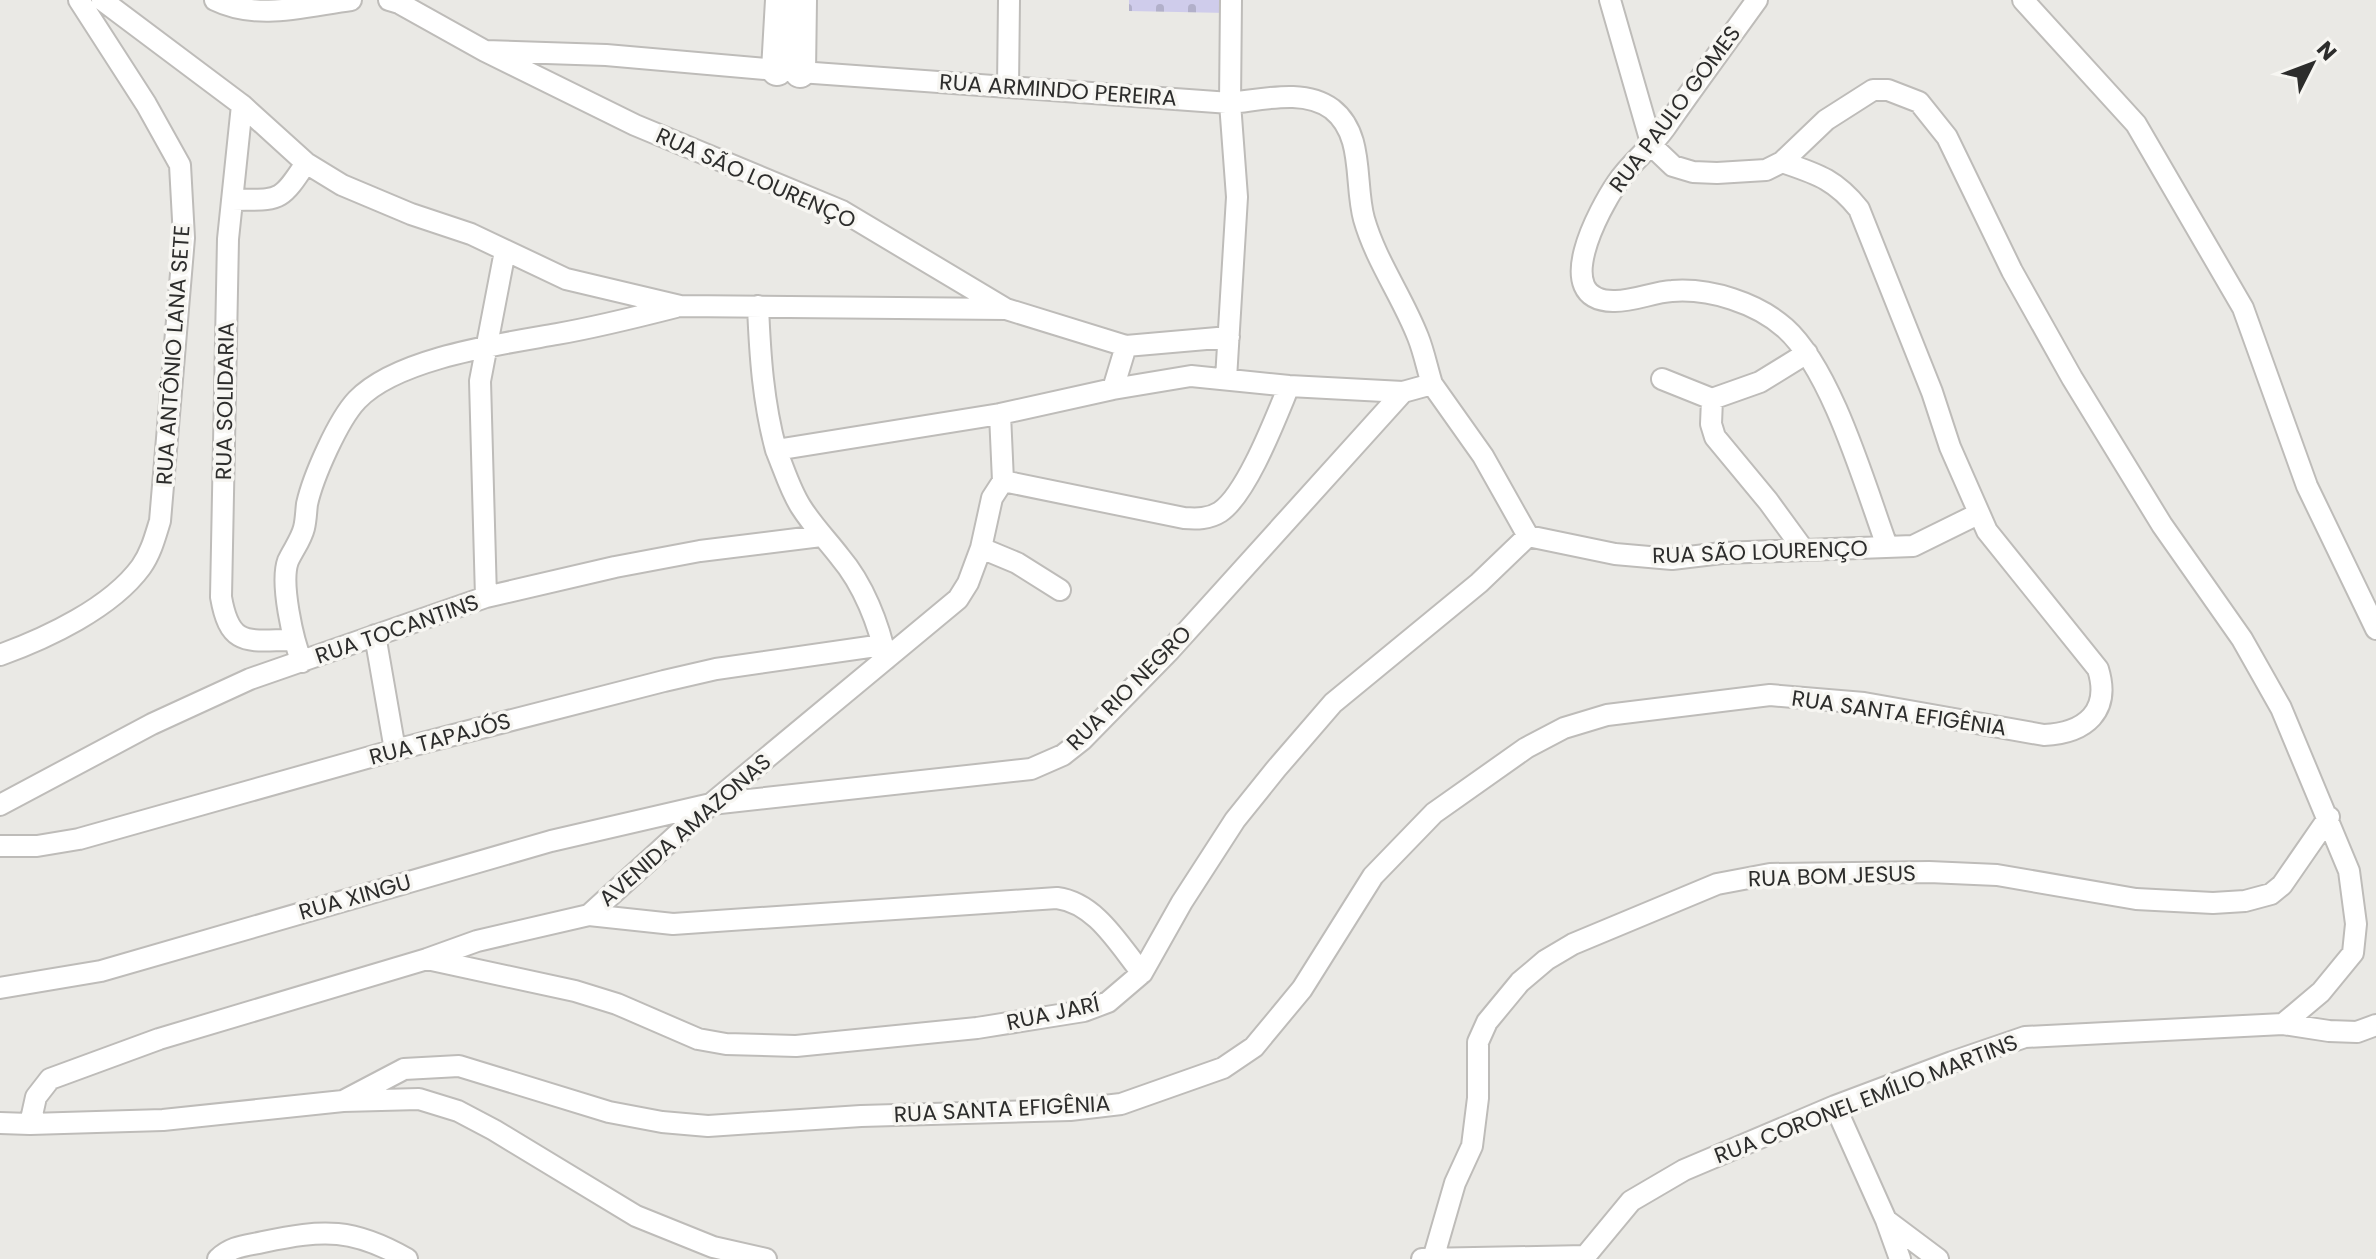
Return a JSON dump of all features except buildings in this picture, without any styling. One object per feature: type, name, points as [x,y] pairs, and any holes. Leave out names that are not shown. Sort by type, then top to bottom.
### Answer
[{"type":"street","name":"RUA ANTÔNIO LANA SETE","points":[[0,655],[34,642],[78,619],[113,594],[141,567],[160,521],[184,238],[180,165],[146,104],[79,0]]},
{"type":"street","points":[[102,0],[242,105],[306,163],[342,185],[411,214],[471,234],[566,279],[680,306]]},
{"type":"street","points":[[215,0],[246,12],[269,12],[351,0]]},
{"type":"street","name":"RUA SÃO LOURENÇO","points":[[389,0],[635,125],[842,211],[1006,309],[1126,346]]},
{"type":"street","points":[[781,0],[788,71]]},
{"type":"street","points":[[788,71],[801,0]]},
{"type":"street","points":[[1008,87],[1009,0]]},
{"type":"street","points":[[1226,379],[1237,197],[1230,103],[1231,0]]},
{"type":"street","points":[[1610,0],[1652,146],[1673,166],[1693,172],[1766,170],[1782,162],[1826,120],[1873,90],[1904,94],[1919,102],[1947,137],[2012,271],[2072,378],[2162,525],[2242,639],[2281,708],[2329,817],[2349,871],[2356,924],[2353,953],[2321,992],[2283,1024]]},
{"type":"street","name":"RUA PAULO GOMES","points":[[1757,0],[1652,146],[1617,181],[1582,256],[1580,274],[1586,289],[1597,297],[1612,301],[1674,291],[1732,299],[1767,313],[1787,329],[1807,353],[1837,412],[1887,546]]},
{"type":"street","points":[[2023,0],[2136,124],[2243,308],[2307,486],[2376,629]]},
{"type":"street","name":"RUA ARMINDO PEREIRA","points":[[485,51],[606,55],[1230,103],[1293,97],[1311,99],[1334,111],[1350,131],[1363,216],[1377,255],[1418,337],[1432,384]]},
{"type":"street","name":"RUA SOLIDARIA","points":[[242,105],[228,239],[221,597],[228,625],[235,635],[247,639],[293,640]]},
{"type":"street","name":"RUA SANTA EFIGÊNIA","points":[[343,1101],[404,1069],[459,1066],[609,1112],[662,1122],[708,1126],[861,1116],[1070,1110],[1121,1104],[1223,1068],[1254,1047],[1302,989],[1373,876],[1434,813],[1526,748],[1564,728],[1607,715],[1770,695],[1864,703],[2044,735],[2062,734],[2085,722],[2098,711],[2103,698],[2098,669],[1987,531],[1978,514],[1859,209],[1844,190],[1824,176],[1782,162]]},
{"type":"street","points":[[232,200],[280,196],[288,191],[306,163]]},
{"type":"street","points":[[486,597],[480,381],[505,251]]},
{"type":"street","points":[[302,662],[293,640],[287,564],[304,528],[307,501],[339,426],[357,400],[384,378],[486,345],[558,334],[680,306],[1006,309]]},
{"type":"street","points":[[758,306],[760,366],[766,411],[776,450],[800,505],[821,536],[842,558],[864,593],[884,652]]},
{"type":"street","points":[[1113,389],[1126,346],[1229,337]]},
{"type":"street","points":[[1662,379],[1712,399],[1760,382],[1807,353]]},
{"type":"street","points":[[776,450],[1000,414],[1113,389],[1191,376],[1289,386],[1403,392],[1432,384],[1483,456],[1528,536]]},
{"type":"street","points":[[1003,481],[1184,518],[1212,516],[1224,510],[1245,482],[1289,386]]},
{"type":"street","name":"RUA RIO NEGRO","points":[[711,804],[1031,769],[1063,755],[1082,740],[1170,650],[1403,392]]},
{"type":"street","points":[[1712,399],[1711,424],[1715,437],[1803,549]]},
{"type":"street","name":"AVENIDA AMAZONAS","points":[[30,1124],[36,1097],[50,1079],[173,1035],[427,959],[477,941],[589,915],[884,652],[958,599],[968,583],[981,548],[988,509],[1003,481],[1000,414]]},
{"type":"street","name":"RUA SÃO LOURENÇO","points":[[1528,536],[1615,554],[1672,559],[1722,553],[1913,546],[1978,514]]},
{"type":"street","name":"RUA TOCANTINS","points":[[0,805],[152,724],[250,679],[486,597],[700,551],[821,536]]},
{"type":"street","name":"RUA JARÍ","points":[[427,959],[575,991],[617,1004],[698,1039],[726,1044],[796,1046],[977,1028],[1084,1011],[1108,1002],[1142,973],[1182,902],[1235,820],[1333,703],[1479,583],[1528,536]]},
{"type":"street","points":[[981,548],[1017,563],[1060,590]]},
{"type":"street","points":[[375,635],[395,750]]},
{"type":"street","name":"RUA TAPAJÓS","points":[[0,846],[37,846],[79,839],[395,750],[716,669],[884,652]]},
{"type":"street","name":"RUA XINGU","points":[[0,988],[101,971],[551,841],[711,804]]},
{"type":"street","name":"RUA BOM JESUS","points":[[1429,1258],[1455,1183],[1472,1146],[1478,1098],[1478,1042],[1487,1022],[1520,982],[1546,960],[1573,944],[1717,884],[1770,874],[1929,872],[1997,875],[2136,899],[2213,903],[2245,901],[2271,894],[2282,885],[2329,817]]},
{"type":"street","points":[[589,915],[673,924],[1057,898],[1074,900],[1086,908],[1142,973]]},
{"type":"street","name":"RUA CORONEL EMÍLIO MARTINS","points":[[1584,1258],[1631,1201],[1684,1170],[1835,1106],[2025,1037],[2283,1024],[2357,1032],[2376,1025]]},
{"type":"street","points":[[0,1123],[163,1120],[343,1101],[419,1099],[458,1111],[636,1216],[713,1247],[766,1259]]},
{"type":"street","points":[[1835,1106],[1900,1259]]},
{"type":"street","points":[[1886,1220],[1938,1259]]},
{"type":"street","points":[[218,1259],[230,1249],[290,1235],[341,1233],[376,1241],[407,1259]]},
{"type":"street","points":[[1429,1258],[1584,1258]]},
{"type":"green space","points":[[1129,0],[1227,0],[1227,13],[1129,11]]}]
